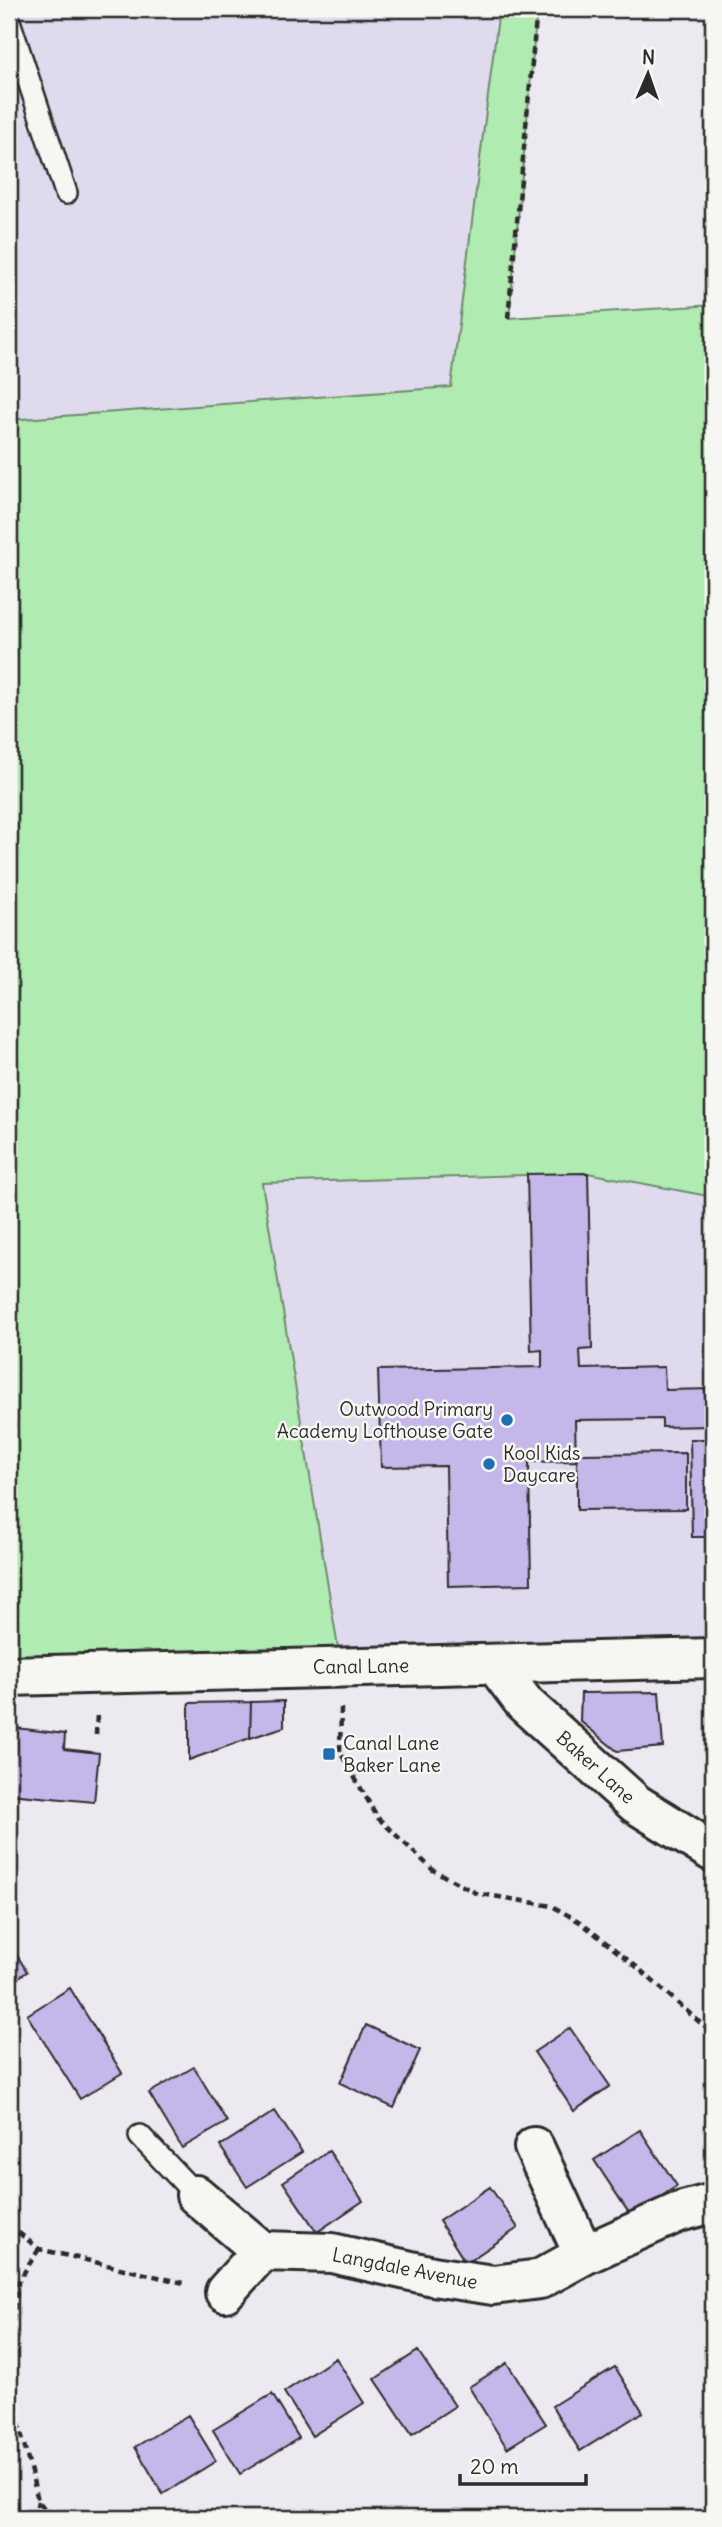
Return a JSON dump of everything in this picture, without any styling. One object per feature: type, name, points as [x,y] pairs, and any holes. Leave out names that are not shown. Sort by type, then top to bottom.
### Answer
[{"type":"street","name":"Canal Lane","points":[[9,1676],[713,1658]]},
{"type":"street","name":"Baker Lane","points":[[495,1664],[525,1703],[636,1804],[713,1852]]},
{"type":"street","points":[[534,2147],[584,2255]]},
{"type":"street","points":[[196,2196],[262,2251],[225,2292]]},
{"type":"street","name":"Langdale Avenue","points":[[262,2251],[332,2253],[433,2276],[493,2285],[540,2280],[584,2255],[679,2212],[713,2203]]},
{"type":"lane","points":[[9,21],[66,193]]},
{"type":"lane","points":[[141,2136],[196,2196]]},
{"type":"path","points":[[508,318],[537,9]]},
{"type":"path","points":[[341,1666],[340,1752],[378,1818],[433,1870],[476,1893],[552,1906],[580,1922],[638,1968],[713,2034]]},
{"type":"path","points":[[9,2225],[39,2249],[225,2292]]},
{"type":"path","points":[[39,2249],[18,2281],[11,2337],[14,2405],[38,2500],[51,2518]]},
{"type":"path","points":[[34,2518],[38,2500]]},
{"type":"shaded area","points":[[9,9],[499,9],[451,387],[9,420]]},
{"type":"shaded area","name":"Outwood Primary Academy Lofthouse Gate","points":[[713,858],[713,1658],[341,1666],[262,1183]]},
{"type":"green space","points":[[499,9],[537,9],[509,318],[713,305],[713,1197],[588,1173],[262,1183],[341,1666],[9,1676],[9,420],[451,387]]},
{"type":"building","points":[[588,1173],[592,1349],[580,1350],[581,1369],[664,1367],[665,1390],[713,1389],[713,1426],[662,1427],[662,1419],[575,1420],[576,1461],[529,1462],[531,1584],[448,1586],[446,1466],[381,1467],[378,1370],[542,1367],[542,1350],[531,1351],[527,1174]]},
{"type":"building","points":[[690,1439],[713,1439],[713,1537],[692,1537]]},
{"type":"building","points":[[686,1453],[686,1509],[577,1510],[577,1454]]},
{"type":"building","points":[[659,1692],[663,1747],[617,1751],[580,1721],[581,1693]]},
{"type":"building","points":[[284,1701],[284,1727],[250,1738],[251,1702]]},
{"type":"building","points":[[251,1702],[250,1738],[189,1760],[189,1703]]},
{"type":"building","points":[[16,1728],[65,1734],[64,1749],[99,1753],[94,1802],[9,1794]]},
{"type":"building","points":[[9,1941],[27,1972],[9,1983]]},
{"type":"building","points":[[70,1988],[122,2073],[80,2099],[27,2015]]},
{"type":"building","points":[[366,2025],[420,2050],[394,2108],[340,2083]]},
{"type":"building","points":[[570,2028],[610,2086],[574,2111],[534,2052]]},
{"type":"building","points":[[194,2067],[227,2122],[182,2148],[149,2093]]},
{"type":"building","points":[[275,2111],[302,2152],[247,2187],[220,2146]]},
{"type":"building","points":[[640,2130],[677,2186],[631,2216],[594,2160]]},
{"type":"building","points":[[329,2151],[363,2201],[317,2232],[283,2182]]},
{"type":"building","points":[[490,2187],[518,2228],[466,2263],[439,2221]]},
{"type":"building","points":[[713,2288],[713,2341],[706,2341]]},
{"type":"building","points":[[418,2351],[455,2406],[412,2434],[375,2379]]},
{"type":"building","points":[[336,2358],[364,2403],[312,2436],[284,2392]]},
{"type":"building","points":[[507,2363],[546,2424],[507,2448],[469,2387]]},
{"type":"building","points":[[615,2367],[643,2412],[580,2451],[552,2406]]},
{"type":"building","points":[[272,2394],[299,2438],[240,2474],[213,2430]]},
{"type":"building","points":[[188,2415],[216,2461],[163,2494],[135,2447]]},
{"type":"place","name":"Outwood Primary Academy Lofthouse Gate","points":[[507,1420]]},
{"type":"place","name":"Kool Kids Daycare","points":[[489,1464]]},
{"type":"place","name":"Canal Lane Baker Lane","points":[[329,1754]]}]
